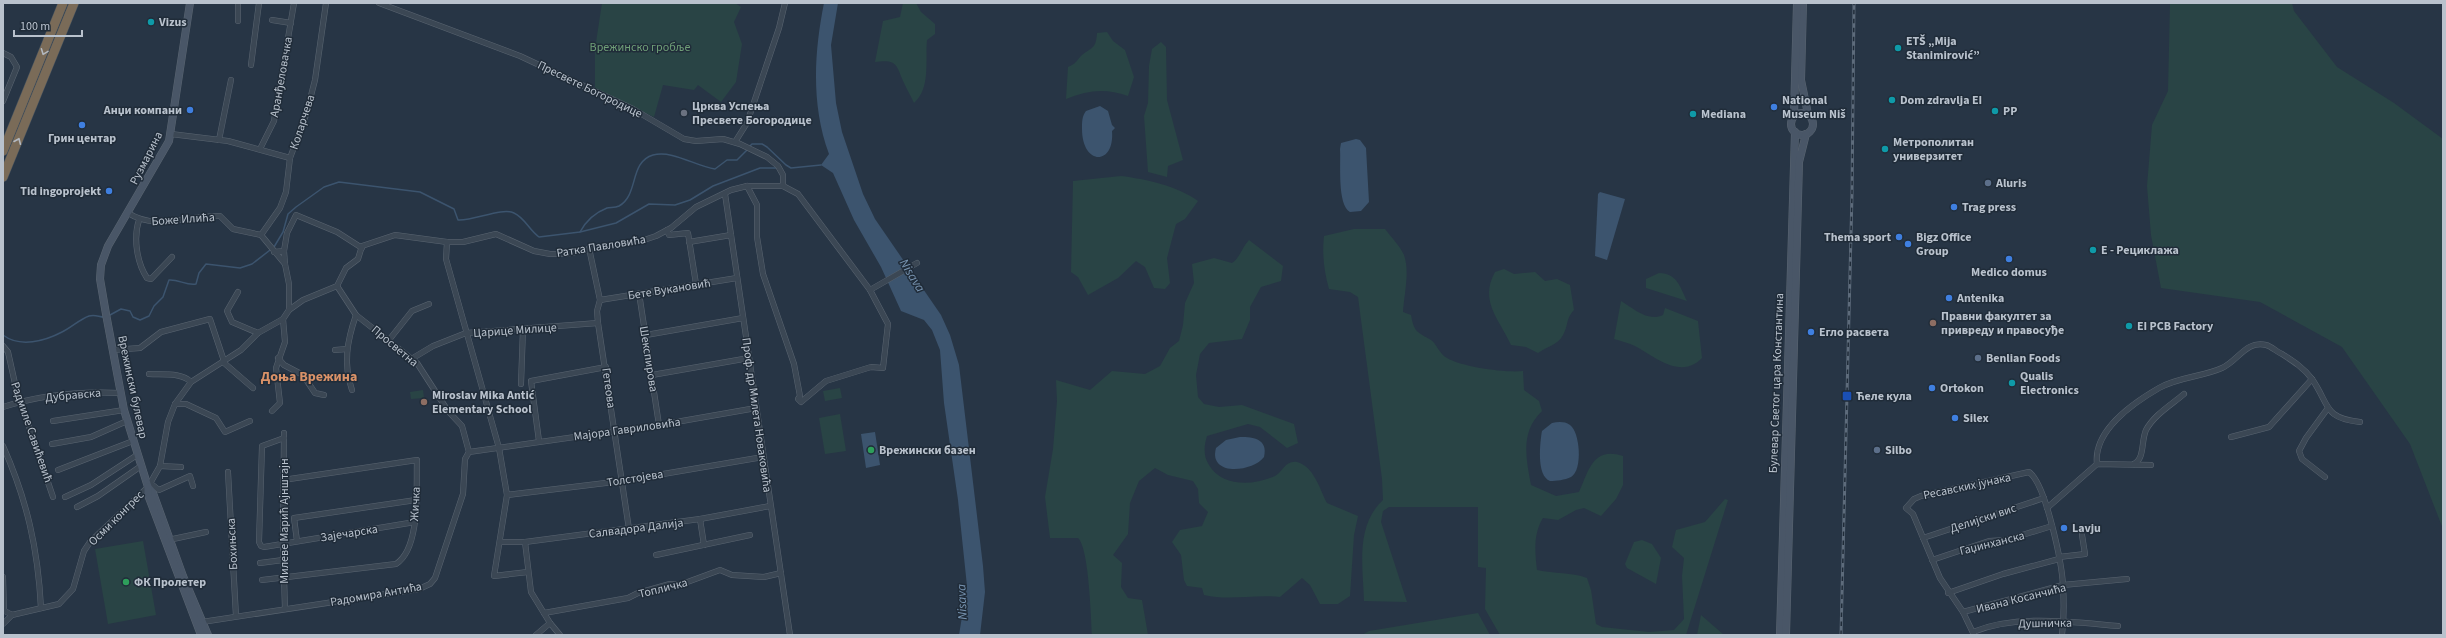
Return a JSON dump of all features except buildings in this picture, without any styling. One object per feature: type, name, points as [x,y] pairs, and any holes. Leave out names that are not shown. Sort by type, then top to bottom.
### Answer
[{"type":"highway","points":[[3,152],[63,3]]},
{"type":"highway","points":[[3,177],[74,3]]},
{"type":"main road","name":"Рузмарина","points":[[107,317],[100,265],[103,255],[163,154],[171,134],[190,3]]},
{"type":"main road","points":[[1797,3],[1794,116],[1791,124],[1795,132],[1806,134],[1813,125],[1808,114],[1801,80],[1803,3]]},
{"type":"main road","points":[[1794,116],[1802,113],[1808,114]]},
{"type":"main road","name":"Булевар Светог цара Константина","points":[[1780,635],[1795,132]]},
{"type":"main road","name":"Булевар Светог цара Константина","points":[[1786,635],[1799,162],[1806,134]]},
{"type":"main road","name":"Врежински булевар","points":[[107,317],[124,410],[137,455],[153,493],[170,542],[208,635]]},
{"type":"main road","name":"Врежински булевар","points":[[149,485],[148,495],[201,635]]},
{"type":"street","points":[[238,3],[238,21]]},
{"type":"street","points":[[251,65],[259,3]]},
{"type":"street","name":"Аранђеловачка","points":[[260,149],[274,121],[294,3]]},
{"type":"street","name":"Коларчева","points":[[261,235],[280,208],[286,192],[290,158],[306,115],[315,80],[326,3]]},
{"type":"street","name":"Пресвете Богородице","points":[[379,3],[530,61],[633,109],[684,139],[696,141],[723,139],[735,142],[767,157],[778,167],[783,175],[784,186]]},
{"type":"street","points":[[735,142],[747,122],[779,28],[785,3]]},
{"type":"street","points":[[272,20],[290,23]]},
{"type":"street","points":[[3,53],[11,57],[17,67],[3,101]]},
{"type":"street","points":[[219,140],[231,80]]},
{"type":"street","points":[[171,134],[219,140],[260,149],[290,158]]},
{"type":"street","points":[[748,186],[757,205],[757,237],[763,274],[794,364],[800,396],[798,399],[801,402],[804,402],[826,382],[871,367],[883,368],[888,324],[870,290],[798,194],[784,186]]},
{"type":"street","name":"Ратка Павловића","points":[[362,248],[381,239],[395,235],[446,242],[463,242],[496,234],[534,251],[550,254],[641,242],[666,230],[696,207],[726,194],[731,190],[748,186],[784,186]]},
{"type":"street","name":"Проф. др Милета Новаковића","points":[[726,194],[770,506],[790,635]]},
{"type":"street","name":"Боже Илића","points":[[128,213],[139,220],[156,222],[220,216],[233,229],[261,235]]},
{"type":"street","points":[[193,486],[190,476],[159,490],[149,485],[160,466],[168,422],[175,404],[191,382],[241,350],[258,333],[283,319],[289,310],[303,300],[337,286],[346,268],[358,259],[362,248],[337,232],[296,215],[287,233],[284,251],[285,264],[290,284],[289,310]]},
{"type":"street","points":[[139,220],[136,228],[137,250],[147,278],[151,278],[172,257]]},
{"type":"street","points":[[666,230],[670,235],[688,233],[696,284]]},
{"type":"street","points":[[261,235],[266,244],[285,264]]},
{"type":"street","points":[[690,242],[731,235]]},
{"type":"street","points":[[446,242],[446,259],[498,448],[507,495],[494,576],[528,572]]},
{"type":"street","name":"Гетеова","points":[[589,248],[600,300],[597,311],[598,323],[606,367],[629,529]]},
{"type":"street","points":[[274,252],[284,251]]},
{"type":"street","points":[[870,290],[917,262]]},
{"type":"street","name":"Бете Вукановић","points":[[600,300],[737,278]]},
{"type":"street","name":"Просветна","points":[[337,286],[356,316],[413,358],[448,411],[462,426],[469,452]]},
{"type":"street","points":[[238,292],[227,311],[232,322],[258,333]]},
{"type":"street","name":"Шекспирова","points":[[640,293],[659,425]]},
{"type":"street","points":[[389,340],[412,310],[429,304]]},
{"type":"street","points":[[352,390],[347,377],[347,349],[356,316]]},
{"type":"street","points":[[646,335],[743,318]]},
{"type":"street","points":[[113,350],[140,348],[161,332],[210,319],[224,362],[253,388]]},
{"type":"street","points":[[272,411],[280,403],[277,382],[278,358],[285,342],[283,319]]},
{"type":"street","name":"Царице Милице","points":[[413,358],[433,346],[466,334],[598,323]]},
{"type":"street","points":[[520,384],[522,329]]},
{"type":"street","points":[[2098,464],[2099,443],[2102,436],[2123,414],[2159,388],[2222,368],[2249,347],[2267,345],[2298,365],[2312,380],[2328,408],[2338,418],[2360,422]]},
{"type":"street","name":"Радмиле Савићевић","points":[[3,346],[8,352],[21,401],[53,497]]},
{"type":"street","points":[[335,350],[347,349]]},
{"type":"street","points":[[278,358],[284,365],[303,375],[315,394],[324,395]]},
{"type":"street","points":[[652,375],[749,358]]},
{"type":"street","points":[[539,441],[531,380],[606,367]]},
{"type":"street","points":[[149,374],[177,376],[187,378],[191,382]]},
{"type":"street","points":[[2231,437],[2269,427],[2312,380]]},
{"type":"street","name":"Дубравска","points":[[3,407],[21,401],[92,393],[121,393]]},
{"type":"street","points":[[2134,464],[2139,460],[2145,432],[2153,420],[2184,394]]},
{"type":"street","points":[[175,404],[186,404],[216,418],[225,432],[250,420]]},
{"type":"street","name":"Мајора Гавриловића","points":[[498,448],[539,441],[615,432],[756,408]]},
{"type":"street","points":[[2325,477],[2302,459],[2299,451],[2306,438],[2328,408]]},
{"type":"street","points":[[54,421],[124,410]]},
{"type":"street","points":[[52,444],[91,437],[127,421]]},
{"type":"street","name":"Милеве Марић Ајнштајн","points":[[284,435],[283,560],[285,610]]},
{"type":"street","name":"Зајечарска","points":[[284,435],[262,446],[260,542],[264,547],[415,522]]},
{"type":"street","points":[[58,470],[133,441]]},
{"type":"street","points":[[3,446],[32,530],[38,561],[41,608]]},
{"type":"street","points":[[469,452],[498,448]]},
{"type":"street","name":"Радомира Антића","points":[[202,622],[419,588],[430,584],[435,578],[463,494],[465,459],[469,452]]},
{"type":"street","points":[[65,497],[91,485],[137,455]]},
{"type":"street","name":"Толстојева","points":[[507,495],[622,481],[763,457]]},
{"type":"street","name":"Жичка","points":[[262,580],[396,564],[407,554],[415,522],[417,460],[283,480]]},
{"type":"street","points":[[2047,508],[2098,464],[2151,465]]},
{"type":"street","points":[[77,507],[98,496],[141,466]]},
{"type":"street","points":[[160,466],[181,467]]},
{"type":"street","name":"Бохињска","points":[[228,472],[236,616]]},
{"type":"street","name":"Ресавских јунака","points":[[1923,538],[1913,514],[1906,508],[1914,499],[1921,496],[2030,472],[2038,482],[2044,498]]},
{"type":"street","name":"Осми конгрес","points":[[12,615],[59,604],[73,589],[84,551],[90,542],[149,485]]},
{"type":"street","points":[[2044,498],[2059,558],[2063,585],[2064,621],[2062,635]]},
{"type":"street","name":"Делијски вис","points":[[1923,538],[2044,498]]},
{"type":"street","points":[[297,541],[294,518],[416,500]]},
{"type":"street","name":"Салвадора Далија","points":[[500,542],[525,542],[629,529],[700,519],[770,506]]},
{"type":"street","points":[[700,519],[704,545]]},
{"type":"street","name":"Гаџинханска","points":[[1932,560],[1989,541],[2006,540],[2052,526]]},
{"type":"street","points":[[170,542],[173,539],[206,532]]},
{"type":"street","points":[[1948,593],[2003,574],[2059,558],[2085,554],[2082,534]]},
{"type":"street","points":[[656,555],[750,535]]},
{"type":"street","points":[[1923,538],[1948,593],[1963,612],[1973,633]]},
{"type":"street","points":[[525,542],[531,592],[550,623],[560,635]]},
{"type":"street","points":[[260,563],[283,560]]},
{"type":"street","name":"Топличка","points":[[544,613],[628,598],[638,593],[670,584],[682,584],[720,570],[732,575],[764,577],[781,573]]},
{"type":"street","points":[[3,577],[4,611],[12,615],[3,624]]},
{"type":"street","name":"Ивана Косанчића","points":[[1963,612],[2063,585],[2127,579]]},
{"type":"street","name":"Душничка","points":[[1973,633],[1992,624],[2064,621],[2118,626]]},
{"type":"street","points":[[536,635],[550,623]]},
{"type":"green space","name":"Врежинско гробље","points":[[602,3],[735,3],[741,7],[734,22],[742,44],[736,82],[721,102],[698,85],[694,90],[663,85],[654,117],[595,89],[595,49]]},
{"type":"green space","points":[[903,3],[916,3],[921,12],[935,24],[935,34],[927,40],[926,74],[923,90],[914,103],[895,65],[888,61],[875,62],[883,21],[900,17]]},
{"type":"green space","points":[[2170,3],[2292,3],[2294,11],[2337,67],[2394,103],[2443,139],[2443,529],[2410,444],[2342,347],[2260,302],[2161,288],[2151,235],[2147,186],[2152,125],[2168,91]]},
{"type":"green space","points":[[1107,32],[1113,41],[1125,50],[1134,77],[1128,96],[1120,93],[1097,91],[1066,99],[1068,67],[1075,63],[1082,55],[1093,47],[1096,42],[1097,33]]},
{"type":"green space","points":[[1161,42],[1166,47],[1167,100],[1183,160],[1168,166],[1167,177],[1148,172],[1144,116],[1148,103],[1149,66],[1152,49]]},
{"type":"green space","points":[[1121,176],[1151,181],[1171,187],[1198,201],[1185,219],[1176,224],[1167,258],[1170,283],[1165,289],[1154,288],[1145,267],[1136,261],[1118,278],[1088,295],[1078,277],[1071,272],[1073,181]]},
{"type":"green space","points":[[1354,229],[1385,229],[1400,248],[1404,255],[1407,269],[1403,312],[1411,315],[1413,325],[1417,331],[1431,340],[1444,356],[1473,367],[1506,371],[1523,371],[1524,390],[1539,401],[1542,411],[1530,428],[1526,446],[1531,485],[1556,496],[1579,492],[1589,468],[1599,457],[1605,454],[1623,456],[1623,485],[1616,499],[1601,516],[1584,508],[1576,510],[1558,520],[1543,518],[1536,537],[1535,550],[1537,570],[1587,578],[1591,590],[1596,624],[1602,627],[1649,632],[1674,630],[1684,619],[1682,576],[1684,558],[1672,547],[1676,530],[1705,522],[1725,499],[1728,500],[1686,635],[1500,635],[1485,609],[1486,568],[1478,567],[1478,507],[1389,507],[1383,511],[1381,522],[1407,602],[1364,601],[1362,561],[1364,534],[1374,510],[1383,500],[1382,479],[1358,297],[1350,292],[1329,289],[1323,256],[1324,236]]},
{"type":"green space","points":[[1249,240],[1283,266],[1281,281],[1261,287],[1250,307],[1250,320],[1242,339],[1209,343],[1200,354],[1196,375],[1198,397],[1204,404],[1219,407],[1242,405],[1294,424],[1298,443],[1287,448],[1260,427],[1248,424],[1207,436],[1205,455],[1209,465],[1222,477],[1230,481],[1248,483],[1257,482],[1275,476],[1287,464],[1297,462],[1303,464],[1316,479],[1327,503],[1358,516],[1354,535],[1350,596],[1338,604],[1320,604],[1310,585],[1302,578],[1280,597],[1213,597],[1204,595],[1202,588],[1187,586],[1184,580],[1181,555],[1172,542],[1180,530],[1202,526],[1208,512],[1199,503],[1198,489],[1193,481],[1168,475],[1155,468],[1139,481],[1130,503],[1128,534],[1113,555],[1122,563],[1121,587],[1128,598],[1142,600],[1148,635],[1092,635],[1089,584],[1082,544],[1078,538],[1050,538],[1045,497],[1053,449],[1057,401],[1056,380],[1090,390],[1112,371],[1145,374],[1160,366],[1170,348],[1179,341],[1183,325],[1185,303],[1194,283],[1192,264],[1214,258],[1232,263],[1235,261]]},
{"type":"green space","points":[[1504,269],[1514,274],[1535,272],[1545,281],[1557,279],[1570,285],[1574,310],[1569,317],[1565,331],[1561,338],[1552,346],[1538,353],[1526,347],[1511,345],[1492,310],[1489,292],[1495,272]]},
{"type":"green space","points":[[1659,273],[1670,275],[1674,278],[1680,286],[1687,301],[1646,288],[1646,279]]},
{"type":"green space","points":[[1621,301],[1641,314],[1647,316],[1657,317],[1663,315],[1665,308],[1698,321],[1702,358],[1694,364],[1685,367],[1677,367],[1659,360],[1633,345],[1614,339]]},
{"type":"green space","points":[[840,388],[842,398],[825,401],[823,391]]},
{"type":"green space","points":[[423,390],[424,398],[411,399],[410,392]]},
{"type":"green space","points":[[840,414],[846,451],[825,454],[819,418]]},
{"type":"green space","points":[[1642,540],[1652,544],[1661,558],[1656,584],[1627,568],[1625,564],[1634,542]]},
{"type":"green space","name":"ФК Пролетер","points":[[143,541],[156,615],[108,624],[95,549]]},
{"type":"green space","points":[[1478,613],[1490,635],[1362,635],[1369,631]]},
{"type":"green space","points":[[1701,615],[1724,635],[1697,635]]},
{"type":"water","name":"Nisava","points":[[824,3],[838,3],[831,45],[836,103],[842,132],[863,194],[875,219],[941,315],[950,335],[959,365],[983,566],[985,592],[980,635],[959,635],[967,586],[958,500],[944,403],[940,350],[932,330],[924,320],[901,311],[881,267],[854,220],[833,173],[821,165],[829,154],[819,117],[816,79],[818,41]]},
{"type":"water","points":[[1100,106],[1108,111],[1112,125],[1115,128],[1112,131],[1112,142],[1109,151],[1104,156],[1098,157],[1092,155],[1087,150],[1083,141],[1082,124],[1086,111]]},
{"type":"water","points":[[1356,139],[1360,140],[1366,148],[1369,202],[1361,211],[1350,212],[1346,208],[1341,193],[1340,149],[1341,143]]},
{"type":"water","points":[[1600,192],[1625,199],[1607,260],[1595,256],[1598,194]]},
{"type":"water","points":[[1552,423],[1566,423],[1573,429],[1578,443],[1579,459],[1575,473],[1571,477],[1550,481],[1543,473],[1541,466],[1540,443],[1542,431]]},
{"type":"water","name":"Врежински базен","points":[[875,432],[880,465],[866,468],[861,434]]},
{"type":"water","points":[[1240,437],[1259,440],[1264,446],[1264,457],[1251,466],[1233,469],[1225,468],[1219,464],[1215,457],[1216,448],[1226,440]]},
{"type":"waterway","points":[[749,147],[752,144],[762,144],[791,168],[821,165]]},
{"type":"waterway","points":[[110,315],[121,309],[130,311],[133,317],[140,320],[149,316],[154,306],[163,297],[169,280],[196,284],[199,273],[206,264],[240,268],[252,264],[274,247],[283,232],[288,214],[324,187],[339,182],[420,192],[454,209],[458,220],[465,220],[502,212],[514,213],[518,215],[539,237],[580,232],[585,224],[598,212],[607,208],[619,206],[625,201],[629,194],[640,164],[645,159],[653,155],[661,154],[676,156],[715,169],[727,160],[737,160],[747,150]]},
{"type":"waterway","points":[[580,232],[616,223],[649,204],[675,205],[690,200],[713,186],[760,168],[777,168]]},
{"type":"waterway","points":[[3,335],[17,341],[32,342],[55,335],[91,315],[104,317]]},
{"type":"railway","points":[[1841,635],[1852,194],[1854,3]]},
{"type":"place","name":"Vizus","points":[[151,22]]},
{"type":"place","name":"ETŠ „Mija Stanimirović”","points":[[1898,48]]},
{"type":"place","name":"Dom zdravlja EI","points":[[1892,100]]},
{"type":"place","name":"National Museum Niš","points":[[1774,107]]},
{"type":"place","name":"Анџи компани","points":[[190,110]]},
{"type":"place","name":"PP","points":[[1995,111]]},
{"type":"place","name":"Црква Успења Пресвете Богородице","points":[[684,113]]},
{"type":"place","name":"Mediana","points":[[1693,114]]},
{"type":"place","name":"Грин центар","points":[[82,125]]},
{"type":"place","name":"Метрополитан универзитет","points":[[1885,149]]},
{"type":"place","name":"Aluris","points":[[1988,183]]},
{"type":"place","name":"Tid ingoprojekt","points":[[109,191]]},
{"type":"place","name":"Trag press","points":[[1954,207]]},
{"type":"place","name":"Thema sport","points":[[1899,237]]},
{"type":"place","name":"Bigz Office Group","points":[[1908,244]]},
{"type":"place","name":"Е - Рециклажа","points":[[2093,250]]},
{"type":"place","name":"Medico domus","points":[[2009,259]]},
{"type":"place","name":"Antenika","points":[[1949,298]]},
{"type":"place","name":"Правни факултет за привреду и правосуђе","points":[[1933,323]]},
{"type":"place","name":"EI PCB Factory","points":[[2129,326]]},
{"type":"place","name":"Егло расвета","points":[[1811,332]]},
{"type":"place","name":"Benlian Foods","points":[[1978,358]]},
{"type":"place","name":"Qualis Electronics","points":[[2012,383]]},
{"type":"place","name":"Ortokon","points":[[1932,388]]},
{"type":"place","name":"Ћеле кула","points":[[1847,396]]},
{"type":"place","name":"Miroslav Mika Antić Elementary School","points":[[424,402]]},
{"type":"place","name":"Silex","points":[[1955,418]]},
{"type":"place","name":"Врежински базен","points":[[871,450]]},
{"type":"place","name":"Silbo","points":[[1877,450]]},
{"type":"place","name":"Lavju","points":[[2064,528]]},
{"type":"place","name":"ФК Пролетер","points":[[126,582]]},
{"type":"district","name":"Доња Врежина","points":[[309,376]]}]
